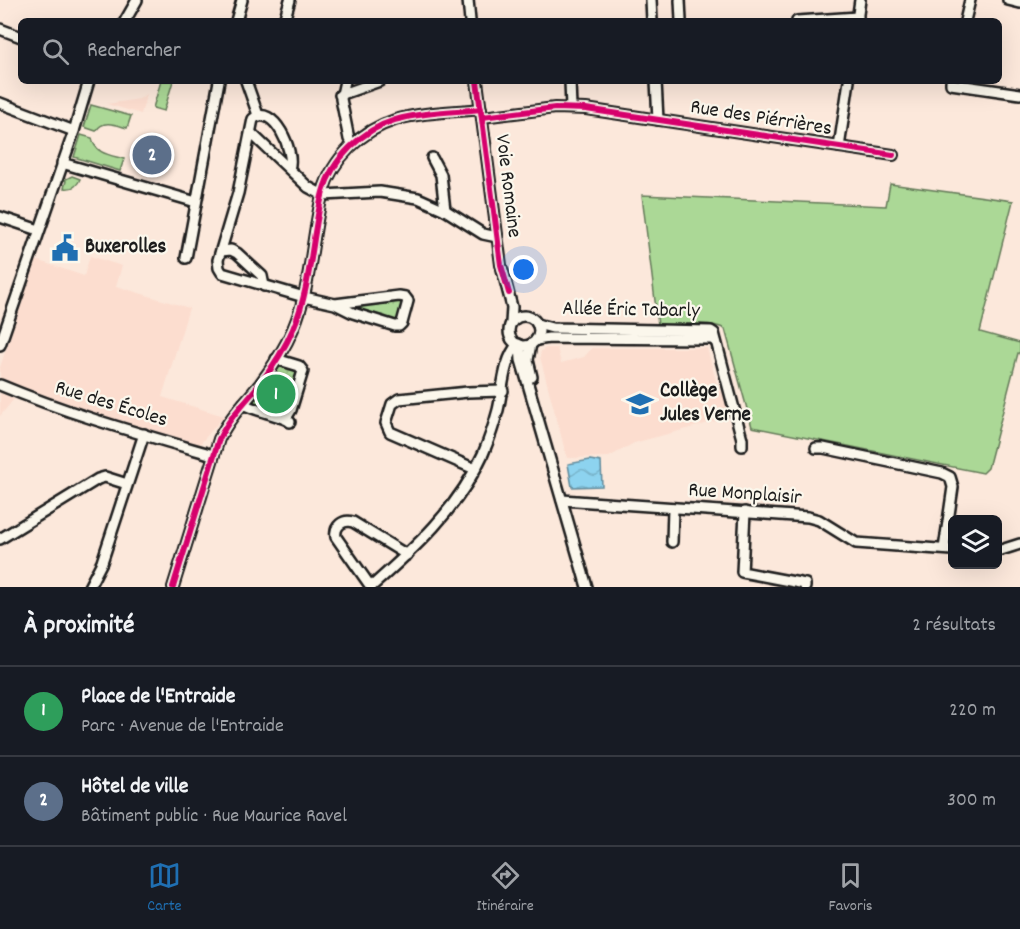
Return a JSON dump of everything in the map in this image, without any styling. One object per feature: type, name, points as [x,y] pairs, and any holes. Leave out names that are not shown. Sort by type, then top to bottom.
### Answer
[{"type":"street","points":[[237,18],[242,0]]},
{"type":"street","points":[[285,18],[290,0]]},
{"type":"street","points":[[468,0],[470,18]]},
{"type":"street","points":[[651,0],[652,18]]},
{"type":"street","points":[[680,0],[681,18]]},
{"type":"street","points":[[858,18],[860,0]]},
{"type":"street","points":[[966,18],[970,0]]},
{"type":"street","points":[[1008,0],[1020,3]]},
{"type":"street","points":[[126,18],[134,1]]},
{"type":"street","points":[[0,29],[18,36]]},
{"type":"street","points":[[0,345],[88,84]]},
{"type":"street","points":[[186,258],[218,84]]},
{"type":"street","points":[[247,84],[258,115]]},
{"type":"street","points":[[344,84],[340,95],[348,139],[353,144]]},
{"type":"street","points":[[340,95],[371,84]]},
{"type":"street","name":"Voie Romaine","points":[[477,84],[496,237],[512,307],[506,370]]},
{"type":"street","points":[[570,84],[571,108]]},
{"type":"street","points":[[656,84],[657,120]]},
{"type":"street","points":[[839,147],[849,84]]},
{"type":"street","points":[[951,84],[1020,94]]},
{"type":"street","points":[[0,104],[74,131]]},
{"type":"street","name":"Rue des Piérrières","points":[[173,587],[213,455],[222,433],[261,382],[293,330],[304,297],[323,195],[336,166],[353,144],[378,127],[410,116],[571,108],[893,155]]},
{"type":"street","points":[[289,168],[291,160],[282,133],[270,118],[264,114],[258,115],[253,119],[238,193],[218,264],[222,273],[334,304],[353,313],[397,327],[402,324],[408,301],[405,297],[399,296],[334,304]]},
{"type":"street","points":[[251,133],[308,187],[323,195],[380,192],[418,198],[445,210],[483,234],[496,237]]},
{"type":"street","points":[[432,158],[440,172],[445,210]]},
{"type":"street","points":[[62,163],[196,202]]},
{"type":"street","points":[[0,218],[39,230]]},
{"type":"street","points":[[221,251],[231,249],[237,253],[262,276],[264,286]]},
{"type":"street","name":"Voie Romaine","points":[[509,294],[537,324]]},
{"type":"street","points":[[511,323],[519,317],[529,317]]},
{"type":"street","points":[[537,324],[539,332],[528,360],[541,426]]},
{"type":"street","name":"Allée Éric Tabarly","points":[[537,324],[552,328],[708,329],[713,332],[716,342],[742,446]]},
{"type":"street","points":[[509,333],[519,345],[526,378],[587,587]]},
{"type":"street","name":"Allée Éric Tabarly","points":[[534,342],[549,338],[712,339],[716,342]]},
{"type":"street","points":[[407,555],[353,522],[346,521],[339,525],[336,531],[336,537],[371,587],[407,555],[454,504],[475,469],[494,426],[512,351],[519,345],[534,342]]},
{"type":"street","points":[[243,404],[288,420],[303,371],[299,366],[276,359]]},
{"type":"street","points":[[475,469],[390,432],[386,423],[392,404],[399,399],[503,388],[512,376],[519,375],[526,378]]},
{"type":"street","name":"Rue des Écoles","points":[[0,384],[38,401],[213,455]]},
{"type":"street","points":[[89,587],[102,562],[144,434]]},
{"type":"street","points":[[816,448],[950,477],[953,487],[951,515]]},
{"type":"street","points":[[0,538],[98,479],[105,477],[127,484]]},
{"type":"street","name":"Rue Monplaisir","points":[[562,500],[814,518],[856,543],[948,549]]},
{"type":"street","name":"Rue Monplaisir","points":[[672,542],[673,508]]},
{"type":"street","points":[[745,512],[742,572],[805,584],[805,587]]},
{"type":"street","points":[[1002,551],[1020,544]]},
{"type":"shaded area","points":[[147,94],[141,114],[107,104],[139,99]]},
{"type":"shaded area","points":[[90,256],[122,266],[116,286],[189,308],[162,397],[224,416],[200,444],[98,414],[0,379],[0,367],[36,260],[84,276]]},
{"type":"shaded area","name":"Collège Jules Verne","points":[[546,348],[557,348],[561,363],[584,357],[592,348],[707,348],[719,392],[724,391],[731,417],[634,443],[609,457],[567,458],[540,357],[541,351]]},
{"type":"shaded area","points":[[0,393],[14,399],[0,416]]},
{"type":"green space","points":[[160,84],[172,84],[164,111],[153,108]]},
{"type":"green space","points":[[91,105],[131,116],[127,128],[106,124],[96,131],[84,127]]},
{"type":"green space","points":[[81,135],[92,138],[100,151],[124,159],[120,171],[74,157]]},
{"type":"green space","points":[[72,176],[80,179],[76,186],[64,188],[66,181],[64,180]]},
{"type":"green space","points":[[890,184],[1013,201],[980,332],[1020,343],[1020,353],[1018,353],[988,468],[983,473],[752,427],[725,329],[702,324],[658,325],[642,195],[886,206]]},
{"type":"green space","points":[[397,300],[402,306],[397,320],[393,321],[348,306]]},
{"type":"green space","points":[[282,364],[296,368],[301,374],[288,411],[283,415],[252,403]]},
{"type":"water","points":[[590,460],[601,462],[602,486],[572,487],[568,464]]},
{"type":"cycle path","points":[[477,84],[501,265],[509,293]]},
{"type":"cycle path","points":[[482,117],[555,108],[586,109],[893,155]]},
{"type":"cycle path","points":[[173,587],[219,439],[232,417],[269,371],[293,329],[308,278],[323,192],[333,168],[360,138],[395,120],[416,115],[481,109]]},
{"type":"place","name":"Hôtel de ville","points":[[152,155]]},
{"type":"place","name":"Buxerolles","points":[[65,248]]},
{"type":"place","name":"Place de l'Entraide","points":[[276,394]]},
{"type":"place","name":"Collège Jules Verne","points":[[640,404]]}]
